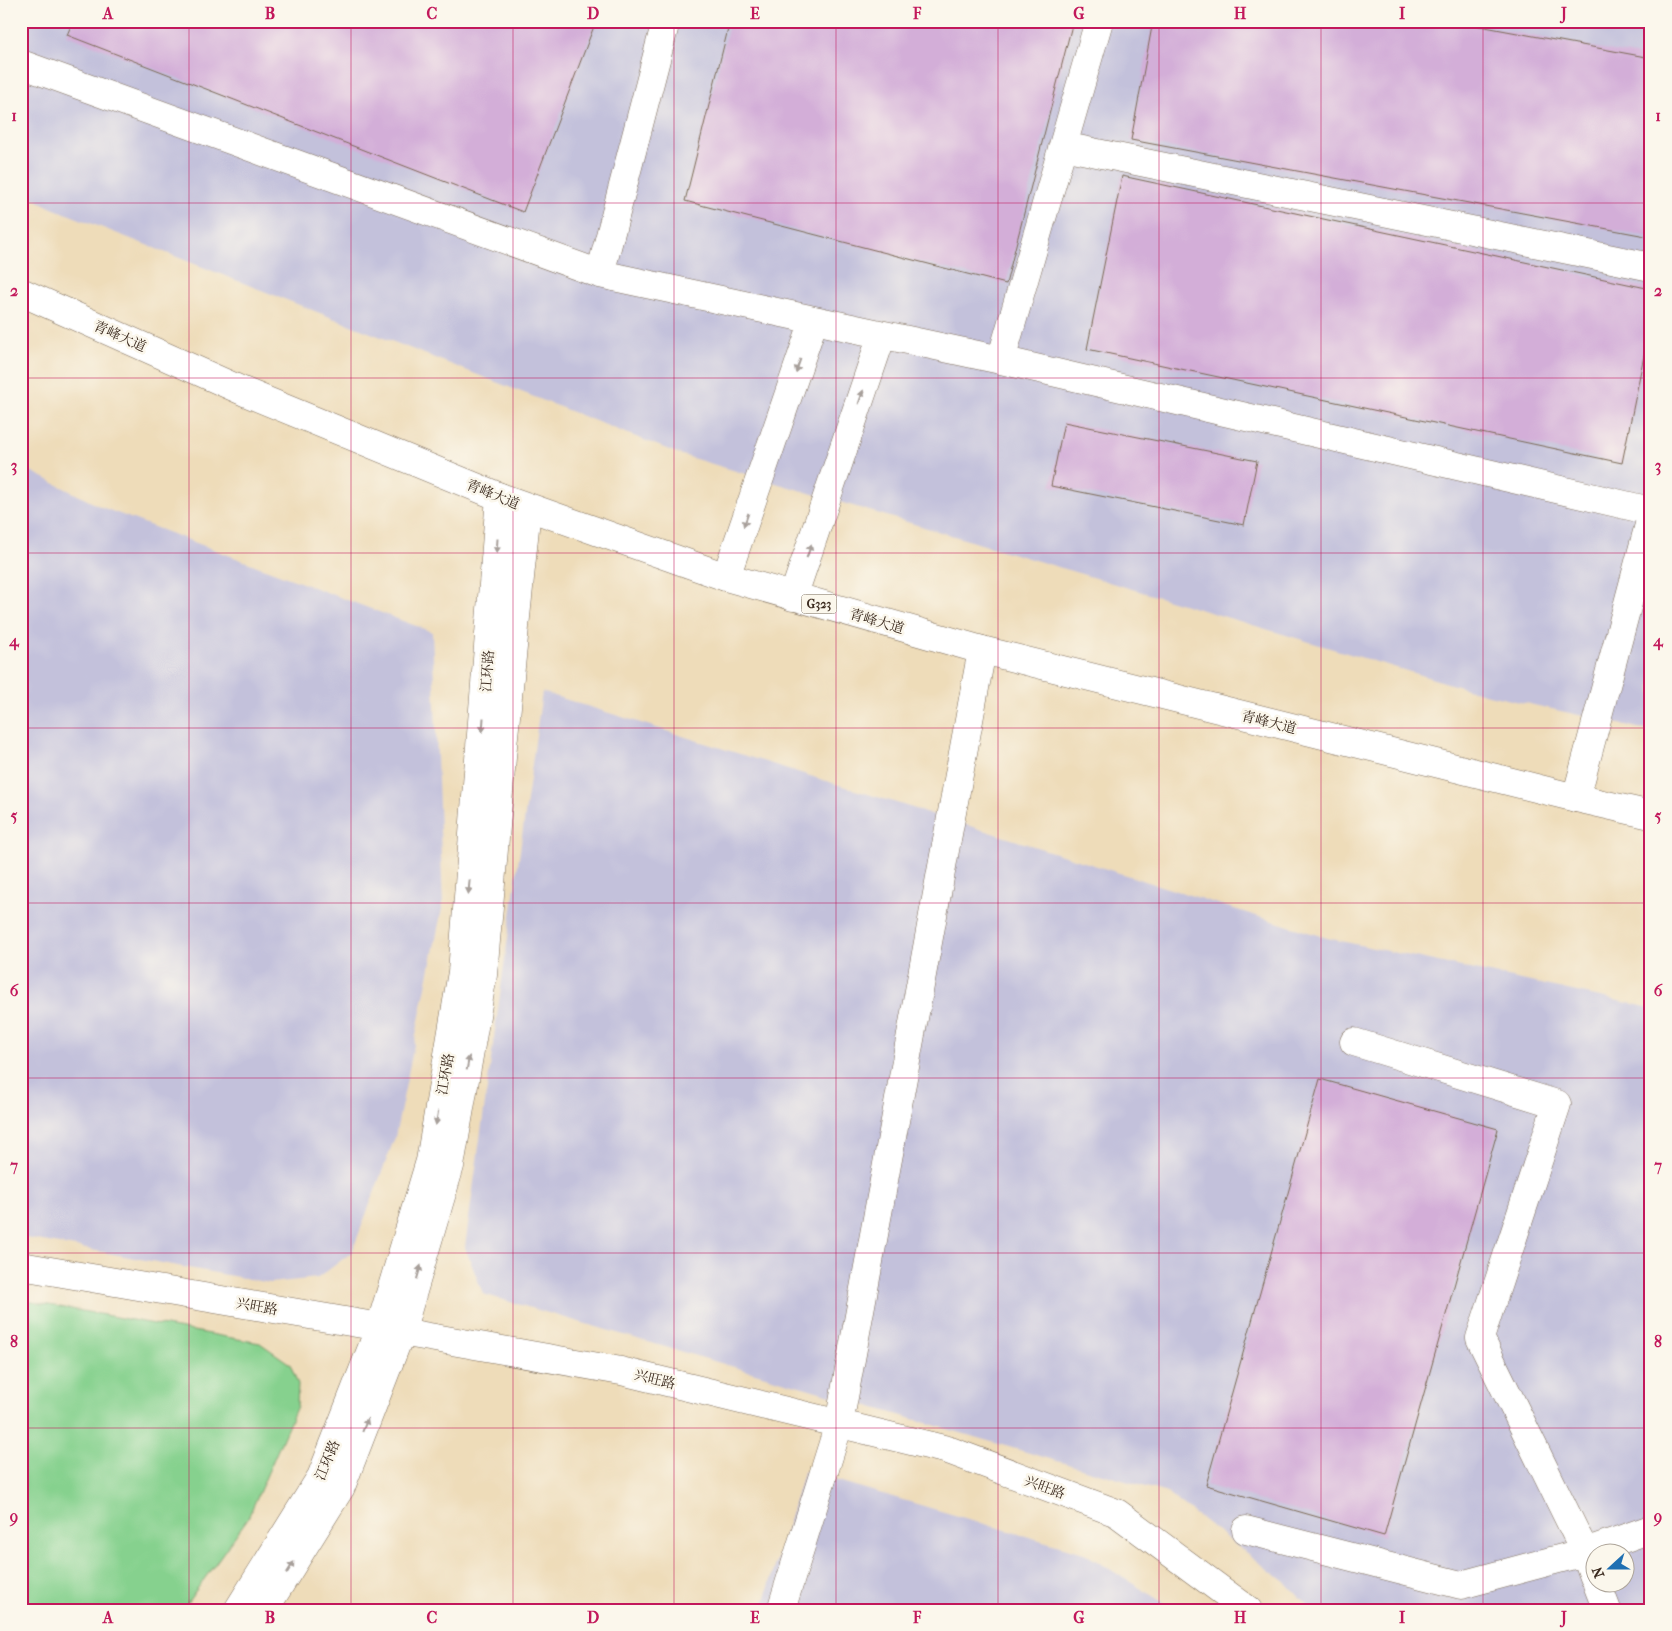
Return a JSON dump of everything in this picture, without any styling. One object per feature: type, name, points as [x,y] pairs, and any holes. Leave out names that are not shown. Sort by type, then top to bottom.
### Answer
[{"type":"main road","points":[[600,274],[666,21]]},
{"type":"main road","points":[[1001,360],[1099,21]]},
{"type":"main road","points":[[21,64],[600,274],[1001,360],[1651,511]]},
{"type":"main road","points":[[1063,146],[1651,267]]},
{"type":"main road","name":"青峰大道","points":[[21,292],[245,392],[527,508],[726,577],[982,650],[1651,815]]},
{"type":"main road","points":[[726,577],[814,320]]},
{"type":"main road","points":[[793,597],[882,335]]},
{"type":"main road","name":"江环路","points":[[238,1610],[321,1477],[391,1329],[430,1161],[462,972],[500,497]]},
{"type":"main road","name":"江环路","points":[[264,1610],[341,1487],[391,1329],[450,1166],[483,975],[503,746],[527,508]]},
{"type":"main road","points":[[1576,798],[1651,517]]},
{"type":"main road","points":[[781,1610],[839,1424],[982,650]]},
{"type":"main road","points":[[1354,1042],[1557,1104],[1480,1338],[1584,1552]]},
{"type":"main road","name":"兴旺路","points":[[21,1266],[391,1329],[621,1371],[948,1450],[1117,1514],[1248,1610]]},
{"type":"main road","points":[[1625,1544],[1651,1529]]},
{"type":"main road","points":[[1246,1530],[1462,1585],[1584,1565]]},
{"type":"main road","points":[[1601,1594],[1607,1610]]},
{"type":"shaded area","points":[[21,21],[1651,21],[1651,731],[1484,694],[682,455],[52,208],[21,192]]},
{"type":"shaded area","points":[[21,466],[101,507],[432,632],[443,904],[395,1137],[352,1252],[318,1278],[270,1283],[21,1237]]},
{"type":"shaded area","points":[[542,692],[1327,938],[1651,1008],[1651,1610],[1312,1610],[1286,1583],[1167,1493],[483,1294],[465,1247]]},
{"type":"shaded area","points":[[804,1471],[1084,1553],[1175,1610],[762,1610]]},
{"type":"green space","points":[[21,1300],[260,1343],[290,1364],[298,1384],[297,1406],[248,1518],[182,1610],[21,1610]]},
{"type":"building","points":[[73,21],[596,21],[523,212],[67,35]]},
{"type":"building","points":[[730,21],[1073,21],[1006,284],[685,201]]},
{"type":"building","points":[[1153,21],[1453,21],[1651,58],[1651,237],[1131,140]]},
{"type":"building","points":[[1122,176],[1651,289],[1651,321],[1622,463],[1087,349]]},
{"type":"building","points":[[1064,422],[1257,461],[1244,525],[1051,486]]},
{"type":"building","points":[[1320,1079],[1498,1129],[1384,1536],[1206,1485]]}]
